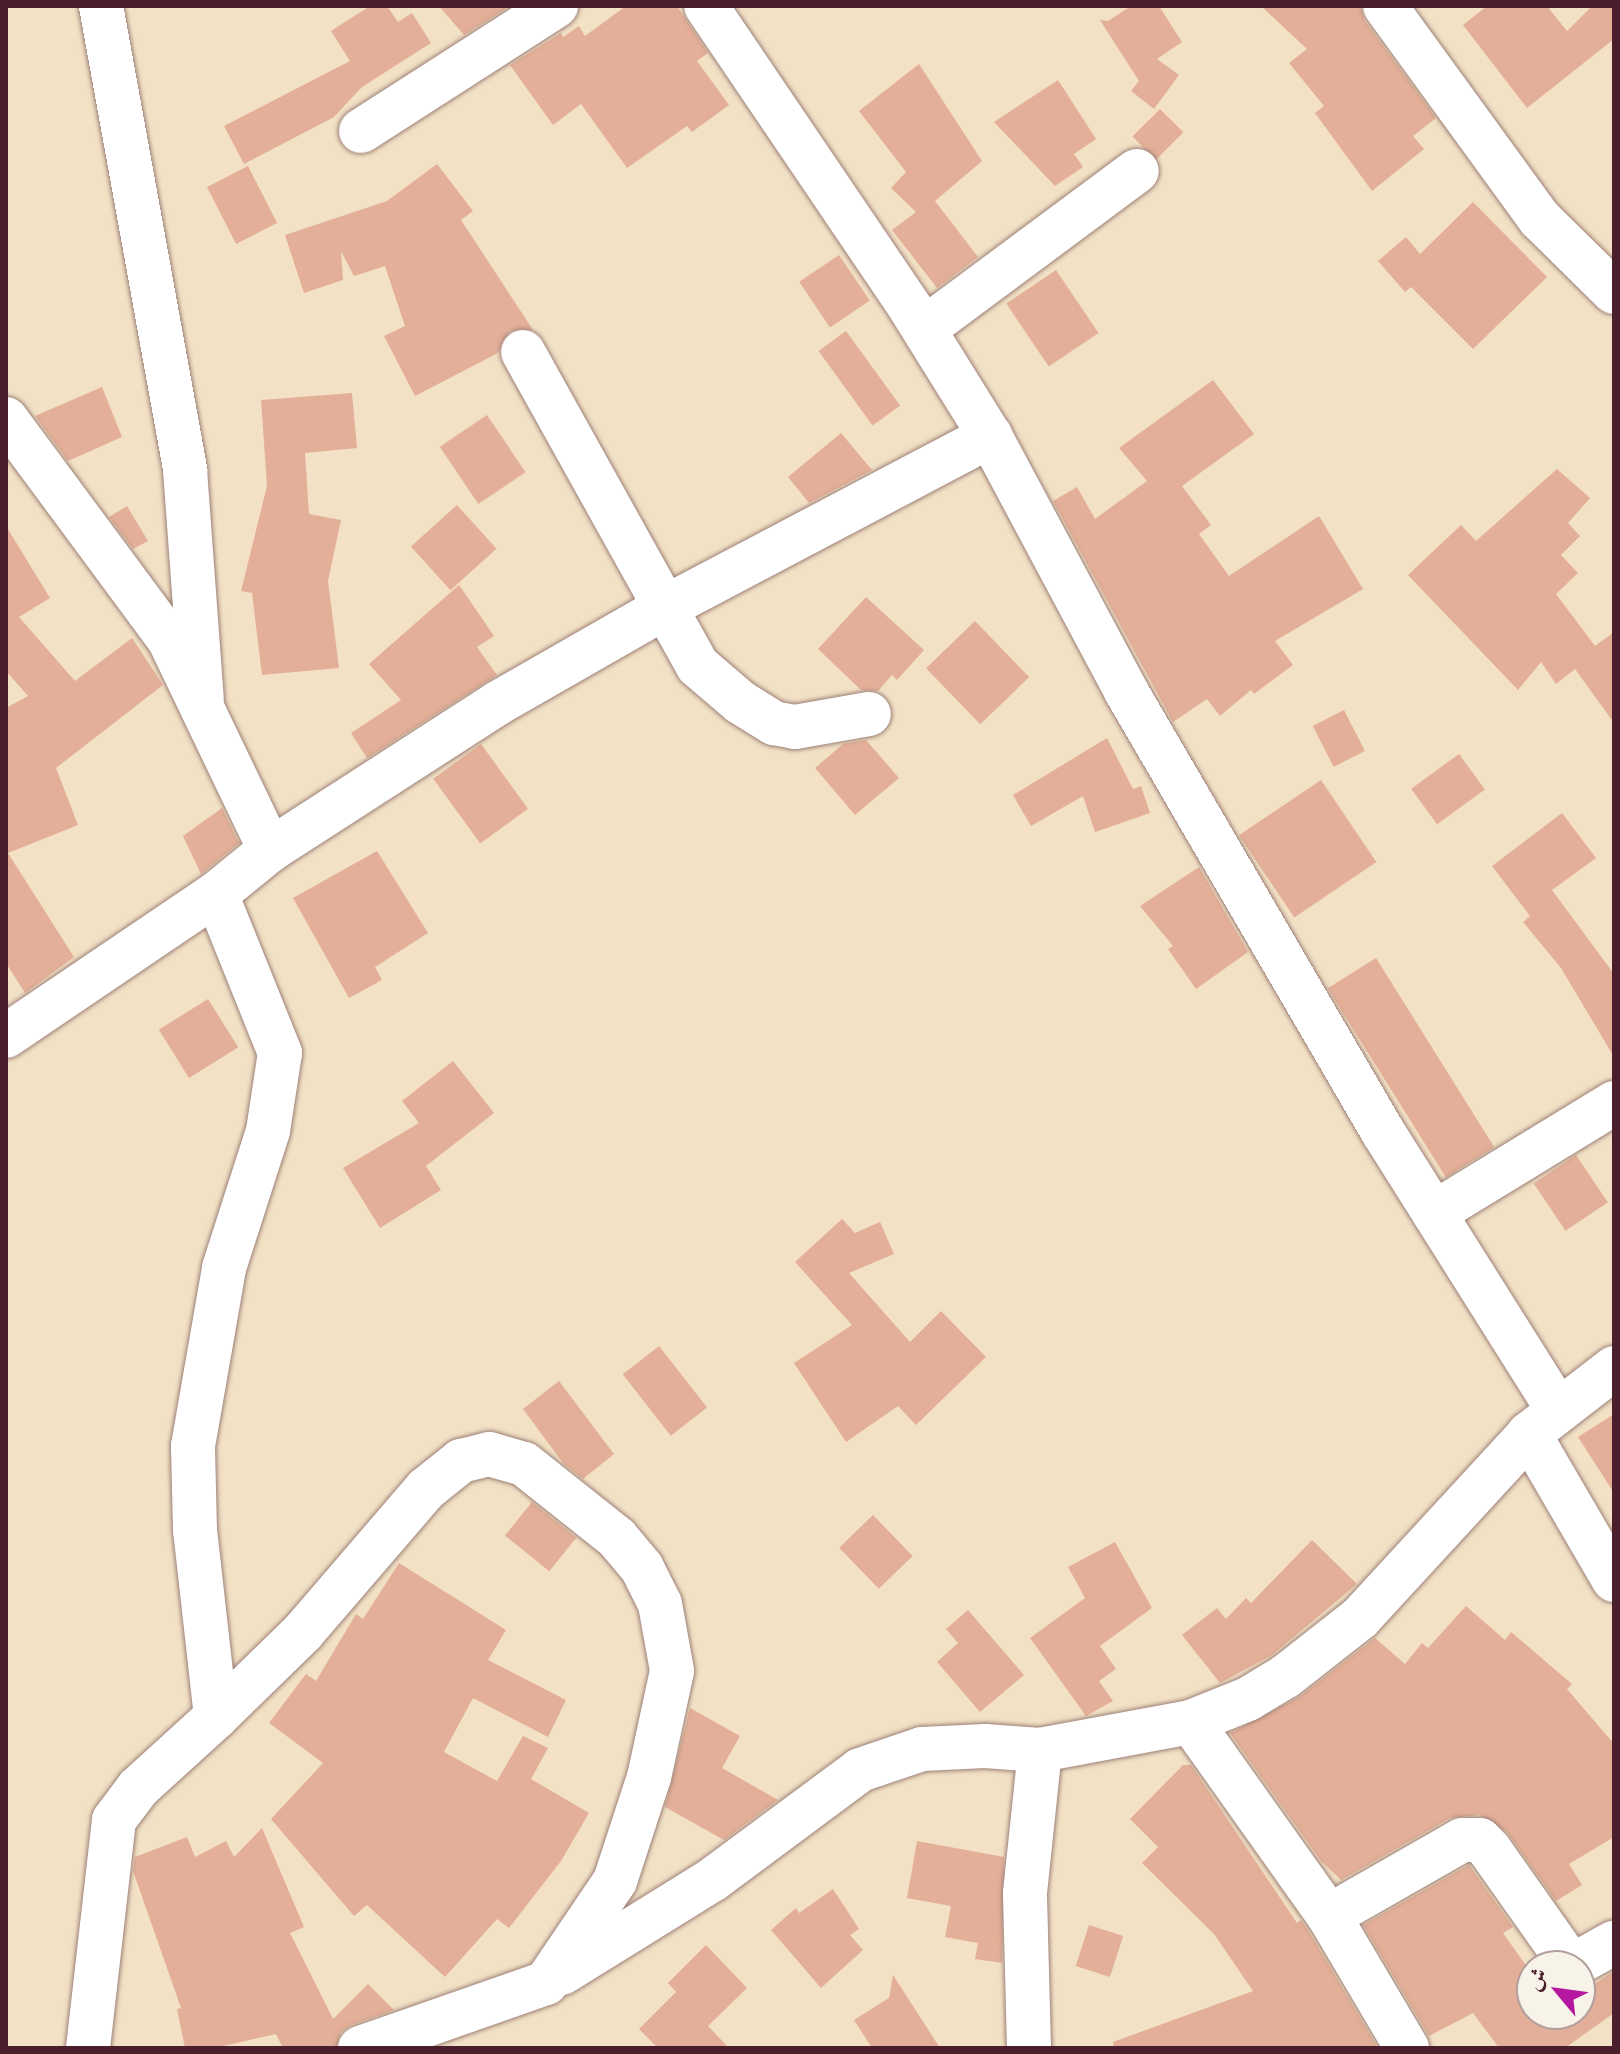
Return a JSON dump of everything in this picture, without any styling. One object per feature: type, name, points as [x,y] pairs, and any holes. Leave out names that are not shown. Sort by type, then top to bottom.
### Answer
[{"type":"street","points":[[101,6],[185,470],[202,699]]},
{"type":"street","points":[[361,131],[556,6]]},
{"type":"street","points":[[706,6],[924,329],[990,436],[1126,691],[1434,1213],[1543,1422],[1614,1580]]},
{"type":"street","points":[[1385,6],[1540,219],[1614,292]]},
{"type":"street","points":[[924,329],[1137,171]]},
{"type":"street","points":[[523,352],[698,666],[740,702],[774,723],[795,727],[869,714]]},
{"type":"street","points":[[6,419],[170,641],[202,699],[270,850]]},
{"type":"street","points":[[6,1036],[216,894],[270,850],[498,703],[664,608],[990,436]]},
{"type":"street","points":[[216,894],[280,1053],[268,1131],[224,1268],[193,1446],[195,1530],[216,1717]]},
{"type":"street","points":[[1434,1213],[1614,1103]]},
{"type":"street","points":[[360,2048],[546,1983],[712,1880],[860,1770],[922,1749],[985,1746],[1040,1750],[1191,1722],[1261,1691],[1360,1618],[1543,1422],[1614,1368]]},
{"type":"street","points":[[88,2048],[114,1820],[138,1788],[303,1632],[426,1489],[461,1461],[489,1454],[524,1464],[617,1538],[642,1568],[660,1604],[672,1671],[649,1777],[615,1881],[546,1983]]},
{"type":"street","points":[[1191,1722],[1329,1916],[1407,2048]]},
{"type":"street","points":[[1029,2048],[1025,1893],[1040,1750]]},
{"type":"street","points":[[1329,1916],[1474,1839],[1489,1849],[1566,1958],[1581,1961],[1614,1943]]},
{"type":"building","points":[[370,6],[387,6],[398,22],[412,13],[431,43],[362,87],[334,117],[244,164],[224,126],[350,61],[331,31]]},
{"type":"building","points":[[439,6],[510,6],[464,35]]},
{"type":"building","points":[[626,6],[677,6],[708,53],[697,61],[729,105],[692,132],[687,126],[627,168],[581,104],[553,125],[510,65],[561,33],[563,37],[579,26],[585,36]]},
{"type":"building","points":[[1131,6],[1159,6],[1182,42],[1157,59],[1179,75],[1154,109],[1131,91],[1139,81],[1100,20],[1108,21]]},
{"type":"building","points":[[1261,6],[1360,6],[1365,21],[1436,118],[1413,136],[1424,149],[1372,191],[1315,113],[1324,106],[1289,63],[1307,49]]},
{"type":"building","points":[[1487,6],[1547,6],[1567,31],[1592,6],[1614,6],[1614,39],[1527,108],[1463,25]]},
{"type":"building","points":[[919,64],[982,161],[935,201],[978,257],[937,288],[892,230],[916,212],[891,188],[906,172],[859,111]]},
{"type":"building","points":[[1058,80],[1096,139],[1074,154],[1083,167],[1055,186],[994,122]]},
{"type":"building","points":[[1160,109],[1183,132],[1156,160],[1132,137]]},
{"type":"building","points":[[437,164],[473,211],[461,220],[533,330],[510,331],[498,353],[415,396],[384,336],[405,326],[385,266],[354,276],[341,251],[343,280],[304,293],[285,235],[387,201]]},
{"type":"building","points":[[248,166],[277,223],[236,244],[207,187]]},
{"type":"building","points":[[1473,202],[1547,277],[1473,349],[1411,287],[1405,292],[1378,261],[1406,237],[1420,254]]},
{"type":"building","points":[[839,255],[870,301],[830,327],[799,282]]},
{"type":"building","points":[[1056,270],[1098,333],[1049,367],[1006,304]]},
{"type":"building","points":[[846,331],[900,405],[873,425],[818,351]]},
{"type":"building","points":[[1213,380],[1254,434],[1182,486],[1211,525],[1199,534],[1229,576],[1319,516],[1363,589],[1275,641],[1293,665],[1254,694],[1251,690],[1220,716],[1207,699],[1173,722],[1053,501],[1077,487],[1095,519],[1147,481],[1119,448]]},
{"type":"building","points":[[102,387],[122,437],[68,461],[35,416]]},
{"type":"building","points":[[352,393],[357,448],[305,453],[309,514],[341,520],[328,581],[339,668],[262,675],[252,593],[241,591],[267,486],[261,400]]},
{"type":"building","points":[[487,415],[526,472],[478,504],[440,447]]},
{"type":"building","points":[[841,433],[872,470],[809,503],[788,477]]},
{"type":"building","points":[[1557,469],[1590,498],[1568,523],[1580,536],[1561,555],[1578,573],[1556,594],[1595,646],[1614,632],[1614,723],[1575,669],[1556,684],[1541,662],[1518,690],[1408,575],[1461,525],[1476,541]]},
{"type":"building","points":[[457,505],[496,549],[450,590],[411,546]]},
{"type":"building","points":[[127,506],[148,541],[133,549],[109,517]]},
{"type":"building","points":[[6,526],[50,598],[19,617],[75,681],[132,638],[163,685],[56,768],[78,825],[8,853],[74,957],[25,993],[6,963],[6,708],[28,696],[6,671]]},
{"type":"building","points":[[459,585],[494,636],[477,647],[497,675],[367,758],[351,733],[401,700],[369,664]]},
{"type":"building","points":[[866,597],[924,650],[897,680],[892,675],[878,691],[861,690],[818,649]]},
{"type":"building","points":[[975,621],[1029,677],[980,724],[926,668]]},
{"type":"building","points":[[1344,710],[1365,751],[1334,767],[1313,726]]},
{"type":"building","points":[[1107,738],[1133,789],[1141,786],[1150,813],[1095,832],[1083,796],[1031,826],[1013,795]]},
{"type":"building","points":[[866,740],[899,778],[855,815],[815,768],[843,744]]},
{"type":"building","points":[[481,744],[528,809],[480,843],[433,779]]},
{"type":"building","points":[[1459,754],[1485,790],[1437,824],[1411,789]]},
{"type":"building","points":[[1321,780],[1376,862],[1294,917],[1239,835]]},
{"type":"building","points":[[222,808],[239,843],[201,874],[183,836]]},
{"type":"building","points":[[1562,813],[1596,858],[1552,890],[1614,974],[1614,1057],[1561,968],[1523,922],[1530,916],[1492,866]]},
{"type":"building","points":[[377,851],[428,933],[375,967],[382,980],[349,998],[293,898]]},
{"type":"building","points":[[1199,867],[1248,952],[1196,989],[1168,949],[1173,946],[1140,906]]},
{"type":"building","points":[[1376,958],[1494,1147],[1446,1177],[1328,988]]},
{"type":"building","points":[[208,999],[238,1047],[189,1078],[159,1030]]},
{"type":"building","points":[[453,1061],[494,1113],[426,1166],[441,1190],[380,1228],[343,1168],[419,1123],[402,1101]]},
{"type":"building","points":[[1576,1155],[1608,1202],[1566,1231],[1534,1184]]},
{"type":"building","points":[[842,1219],[855,1233],[880,1222],[894,1254],[849,1273],[910,1342],[941,1311],[986,1357],[916,1425],[898,1406],[846,1442],[794,1363],[852,1325],[795,1262]]},
{"type":"building","points":[[659,1346],[707,1407],[671,1436],[623,1374]]},
{"type":"building","points":[[559,1381],[614,1454],[583,1479],[563,1463],[523,1409]]},
{"type":"building","points":[[1614,1414],[1614,1493],[1578,1437]]},
{"type":"building","points":[[532,1502],[576,1538],[549,1571],[505,1535]]},
{"type":"building","points":[[873,1515],[913,1556],[879,1589],[839,1548]]},
{"type":"building","points":[[1312,1540],[1357,1584],[1272,1655],[1220,1683],[1182,1635],[1217,1608],[1226,1619],[1246,1598],[1251,1603]]},
{"type":"building","points":[[1115,1542],[1152,1608],[1100,1646],[1116,1669],[1099,1681],[1113,1701],[1086,1716],[1030,1638],[1085,1598],[1068,1567]]},
{"type":"building","points":[[399,1563],[506,1630],[488,1660],[566,1700],[548,1737],[473,1698],[444,1752],[497,1781],[523,1736],[548,1748],[531,1779],[589,1813],[561,1861],[509,1928],[497,1919],[445,1977],[367,1905],[354,1916],[271,1819],[323,1763],[269,1723],[306,1674],[316,1681],[356,1614],[363,1619]]},
{"type":"building","points":[[1466,1606],[1505,1640],[1511,1632],[1572,1684],[1567,1689],[1614,1744],[1614,1837],[1569,1864],[1582,1885],[1556,1901],[1507,1832],[1480,1815],[1450,1818],[1341,1880],[1321,1861],[1230,1733],[1299,1697],[1375,1638],[1405,1664],[1422,1643],[1428,1648]]},
{"type":"building","points":[[968,1610],[1024,1675],[980,1712],[937,1662],[958,1643],[946,1629]]},
{"type":"building","points":[[690,1708],[740,1736],[722,1768],[778,1800],[724,1840],[665,1807]]},
{"type":"building","points":[[1183,1765],[1191,1765],[1297,1923],[1301,1920],[1308,1930],[1378,2048],[1114,2048],[1113,2042],[1253,1991],[1214,1934],[1142,1863],[1158,1847],[1130,1819]]},
{"type":"building","points":[[262,1828],[304,1927],[290,1933],[333,2019],[368,1984],[394,2010],[351,2025],[341,2032],[336,2048],[283,2048],[276,2034],[215,2048],[185,2048],[177,2009],[181,2008],[133,1871],[135,1857],[187,1837],[195,1857],[226,1841],[234,1857]]},
{"type":"building","points":[[917,1841],[1004,1857],[1002,1963],[975,1959],[978,1943],[945,1937],[951,1906],[907,1898]]},
{"type":"building","points":[[1469,1865],[1513,1927],[1503,1933],[1516,1951],[1516,2030],[1590,2030],[1565,2048],[1499,2048],[1473,2013],[1429,2036],[1363,1925]]},
{"type":"building","points":[[833,1889],[859,1929],[850,1935],[863,1950],[821,1988],[771,1930],[796,1908],[799,1913]]},
{"type":"building","points":[[1089,1925],[1123,1936],[1110,1977],[1076,1966]]},
{"type":"building","points":[[706,1945],[747,1988],[708,2026],[729,2048],[658,2048],[639,2029],[676,1992],[668,1983]]},
{"type":"building","points":[[1614,1971],[1614,2013],[1596,2026],[1596,1983]]},
{"type":"building","points":[[893,1975],[940,2048],[872,2048],[854,2020],[889,1998]]}]
